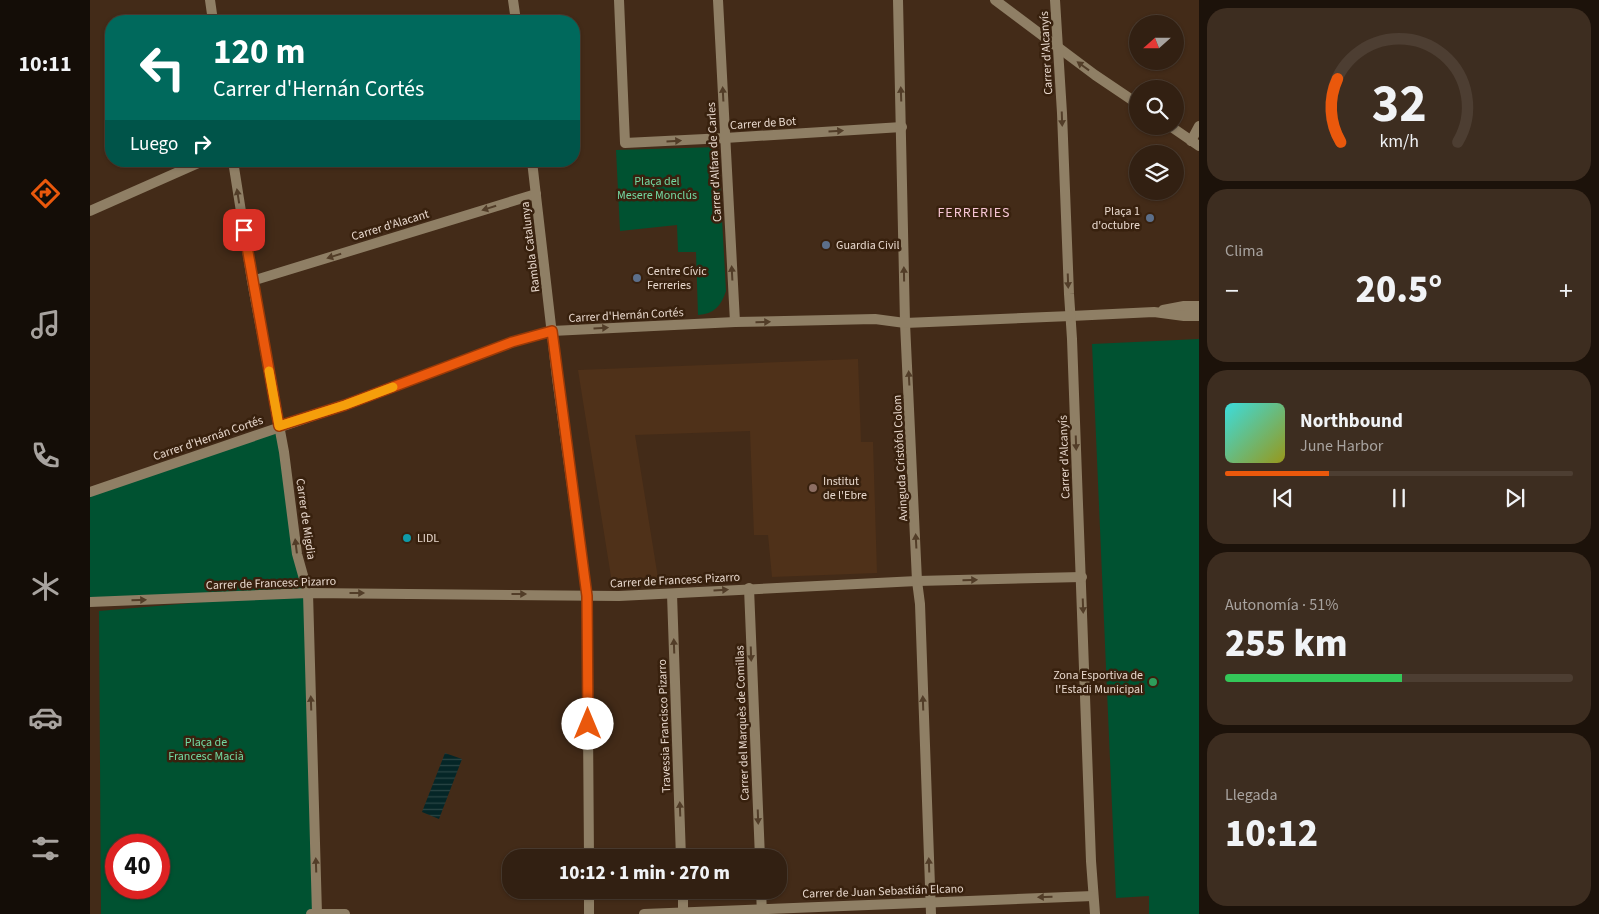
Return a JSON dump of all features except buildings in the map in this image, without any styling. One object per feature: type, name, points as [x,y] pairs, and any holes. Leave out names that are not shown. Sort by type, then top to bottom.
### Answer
[{"type":"street","points":[[210,0],[212,15]]},
{"type":"street","points":[[513,0],[515,15]]},
{"type":"street","name":"Carrer de Bot","points":[[619,0],[625,143],[902,127]]},
{"type":"street","name":"Carrer d'Alfara de Carles","points":[[718,0],[735,322]]},
{"type":"street","name":"Avinguda Cristòfol Colom","points":[[898,0],[905,323],[917,581],[920,604],[931,914]]},
{"type":"street","points":[[995,0],[1129,98]]},
{"type":"street","name":"Carrer d'Alcanyís","points":[[1056,0],[1071,316],[1095,914]]},
{"type":"street","points":[[1182,135],[1195,144],[1199,126]]},
{"type":"street","points":[[90,211],[189,167]]},
{"type":"street","name":"Carrer de Migdia","points":[[234,167],[252,281],[284,452],[297,554],[308,593],[317,914]]},
{"type":"street","name":"Rambla Catalunya","points":[[533,167],[587,596],[589,849]]},
{"type":"street","name":"Carrer d'Alacant","points":[[252,281],[536,194]]},
{"type":"street","points":[[1154,312],[1184,306],[1199,306]]},
{"type":"street","points":[[1154,312],[1199,316]]},
{"type":"street","name":"Carrer d'Hernán Cortés","points":[[90,492],[345,405],[512,342],[552,331],[735,322],[875,319],[905,323],[1154,312]]},
{"type":"street","name":"Carrer de Francesc Pizarro","points":[[90,602],[308,593],[587,596],[672,594],[749,588],[917,581],[1082,577]]},
{"type":"street","name":"Carrer del Marquès de Comillas","points":[[749,588],[760,849]]},
{"type":"street","name":"Travessia Francisco Pizarro","points":[[672,594],[681,849]]},
{"type":"street","name":"Carrer de Juan Sebastián Elcano","points":[[644,914],[762,911],[931,901],[1093,896]]},
{"type":"street","points":[[589,899],[590,914]]},
{"type":"street","points":[[683,899],[683,913]]},
{"type":"street","points":[[311,914],[345,914]]},
{"type":"shaded area","name":"Institut de l'Ebre","points":[[858,359],[861,442],[873,442],[877,573],[772,577],[768,535],[754,535],[750,431],[635,435],[658,578],[647,579],[647,582],[612,583],[578,370]]},
{"type":"green space","name":"Plaça del Mesere Monclús","points":[[718,147],[726,291],[722,301],[713,311],[698,315],[696,252],[678,252],[677,225],[620,231],[616,150]]},
{"type":"green space","name":"Zona Esportiva de l'Estadi Municipal","points":[[1199,339],[1199,914],[1149,914],[1149,896],[1116,898],[1092,344]]},
{"type":"green space","name":"Plaça de Francesc Macià","points":[[279,426],[308,593],[317,914],[101,914],[99,611],[295,594],[90,599],[90,492]]},
{"type":"water","points":[[445,753],[462,759],[439,819],[422,812]]},
{"type":"slow traffic","points":[[269,371],[279,426],[393,387]]},
{"type":"place","name":"Plaça 1 d'octubre","points":[[1150,218]]},
{"type":"place","name":"Guardia Civil","points":[[826,245]]},
{"type":"place","name":"Centre Cívic Ferreries","points":[[637,278]]},
{"type":"place","name":"Institut de l'Ebre","points":[[813,488]]},
{"type":"place","name":"LIDL","points":[[407,538]]},
{"type":"place","name":"Zona Esportiva de l'Estadi Municipal","points":[[1153,682]]},
{"type":"district","name":"FERRERIES","points":[[974,212]]},
{"type":"route","points":[[244,230],[279,426],[345,405],[512,342],[552,331],[587,596],[588,724]]}]
